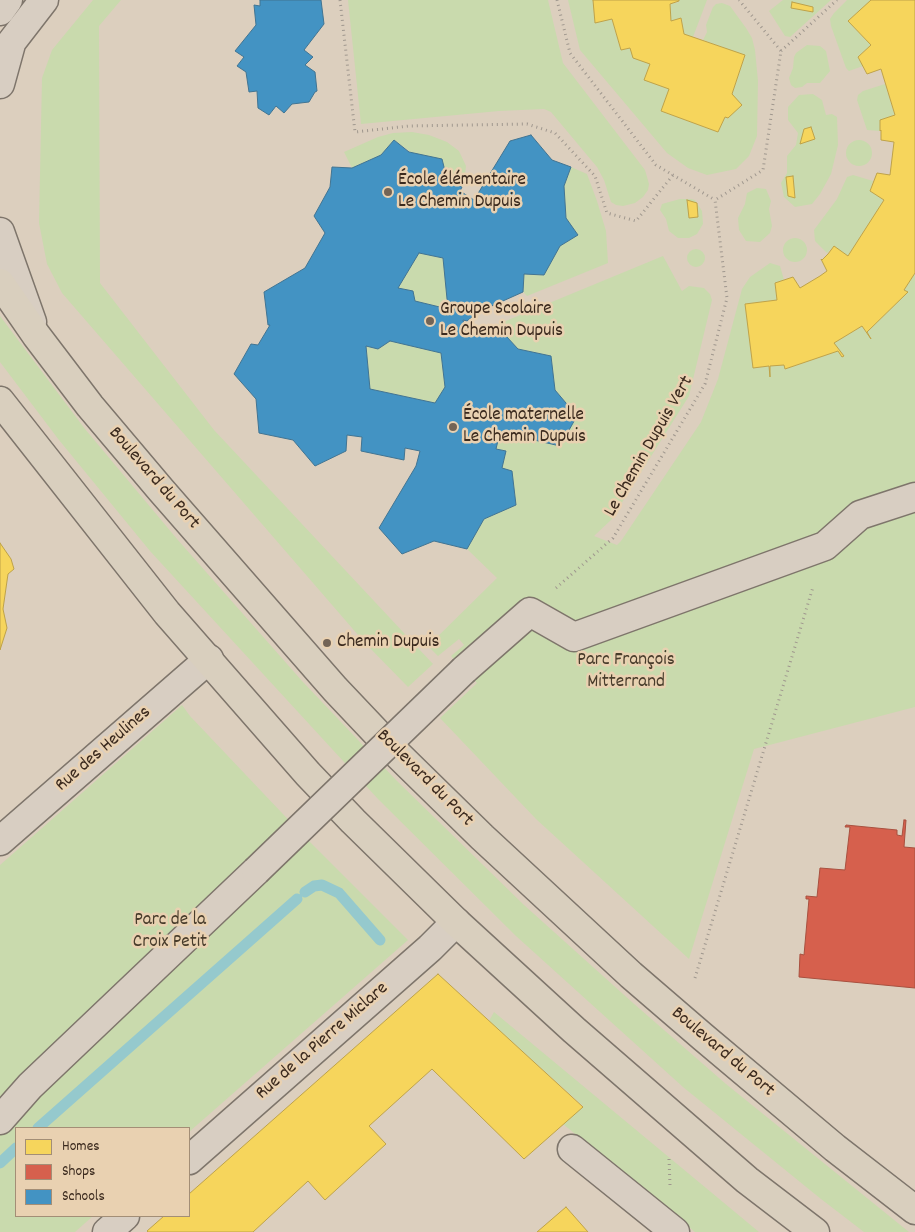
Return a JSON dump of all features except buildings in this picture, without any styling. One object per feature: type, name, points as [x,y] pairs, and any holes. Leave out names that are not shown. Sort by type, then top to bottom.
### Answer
[{"type":"main road","name":"Boulevard du Port","points":[[0,283],[36,335],[90,406],[329,682],[389,746],[482,837],[660,1000],[835,1148],[915,1210]]},
{"type":"main road","points":[[0,401],[167,613],[308,774],[388,856],[456,922],[689,1131],[747,1180],[815,1232]]},
{"type":"street","points":[[0,12],[8,0]]},
{"type":"street","points":[[0,84],[5,51],[44,0]]},
{"type":"street","points":[[0,232],[36,335]]},
{"type":"street","points":[[0,1120],[30,1086],[464,670],[530,612],[574,637],[825,546],[860,515],[915,497]]},
{"type":"street","name":"Rue des Heulines","points":[[0,841],[209,659]]},
{"type":"street","name":"Rue de la Pierre Miclare","points":[[190,1159],[430,948],[456,922]]},
{"type":"street","points":[[572,1149],[660,1228]]},
{"type":"street","points":[[107,1232],[124,1217]]},
{"type":"path","points":[[340,0],[355,132],[409,126],[527,124],[555,133],[595,176],[607,213],[636,221],[673,175]]},
{"type":"path","points":[[558,0],[570,54],[656,165],[715,200],[763,170],[781,52],[837,0]]},
{"type":"path","points":[[739,0],[781,52]]},
{"type":"path","name":"Le Chemin Dupuis Vert","points":[[530,612],[613,538],[705,384],[727,298],[715,200]]},
{"type":"path","points":[[695,978],[825,546]]},
{"type":"green space","points":[[93,0],[121,0],[99,26],[100,283],[214,430],[433,664],[408,687],[365,643],[62,293],[47,264],[39,223],[42,78],[52,50]]},
{"type":"green space","points":[[348,0],[548,0],[563,63],[645,170],[649,184],[648,190],[635,203],[623,206],[611,202],[604,180],[597,167],[551,112],[544,109],[499,111],[361,124]]},
{"type":"green space","points":[[568,0],[593,0],[595,22],[612,19],[621,50],[630,48],[650,64],[645,80],[669,89],[661,111],[718,132],[725,117],[728,118],[732,94],[745,56],[703,40],[707,32],[706,25],[713,7],[716,4],[722,3],[730,6],[752,38],[755,50],[758,81],[757,136],[749,156],[736,169],[707,175],[688,168],[667,153],[580,50]]},
{"type":"green space","points":[[679,0],[707,0],[693,37],[684,34],[681,18],[671,21],[670,4],[679,2]]},
{"type":"green space","points":[[783,0],[831,0],[790,37],[785,36],[769,11]]},
{"type":"green space","points":[[847,0],[871,0],[848,21],[871,45],[858,57],[863,66],[849,71],[846,68],[830,19]]},
{"type":"green space","points":[[807,45],[820,46],[826,51],[830,71],[820,83],[807,83],[802,87],[795,88],[791,85],[789,78],[793,68],[794,57],[796,53]]},
{"type":"green space","points":[[885,84],[895,115],[880,120],[880,131],[867,130],[857,100],[858,95],[863,91]]},
{"type":"green space","points":[[813,94],[822,100],[826,115],[832,114],[837,117],[838,145],[831,174],[820,194],[812,204],[795,207],[784,197],[781,183],[787,173],[787,156],[796,145],[798,133],[788,120],[788,107],[799,95]]},
{"type":"green space","points":[[412,132],[429,135],[447,142],[459,151],[466,166],[462,187],[447,179],[394,140],[381,155],[352,168],[344,152],[378,137],[393,133]]},
{"type":"green space","points":[[859,140],[868,144],[872,153],[868,162],[859,166],[850,162],[846,153],[850,144]]},
{"type":"green space","points":[[571,167],[587,174],[606,231],[608,263],[527,296],[523,292],[524,274],[544,275],[560,246],[578,235],[566,218],[564,186]]},
{"type":"green space","points":[[853,175],[873,181],[870,191],[884,200],[848,256],[834,246],[827,253],[815,241],[814,230],[837,199],[847,177]]},
{"type":"green space","points":[[757,188],[766,189],[771,201],[769,209],[772,226],[770,233],[760,242],[746,241],[739,230],[738,218],[745,204],[747,193]]},
{"type":"green space","points":[[680,199],[695,200],[702,211],[703,224],[697,234],[689,238],[678,238],[669,231],[666,219],[660,210],[662,204]]},
{"type":"green space","points":[[790,238],[800,238],[807,245],[807,255],[800,262],[790,262],[783,255],[783,245]]},
{"type":"green space","points":[[696,249],[702,252],[705,258],[702,264],[696,267],[690,264],[687,258],[690,252]]},
{"type":"green space","points":[[419,253],[443,258],[448,309],[415,301],[413,291],[398,288]]},
{"type":"green space","name":"Parc François Mitterrand","points":[[663,256],[682,291],[689,286],[704,288],[710,294],[712,300],[689,396],[611,520],[594,536],[617,545],[701,422],[718,379],[742,289],[750,277],[770,263],[780,266],[784,280],[775,283],[777,300],[745,304],[753,368],[769,366],[770,375],[770,366],[784,365],[785,369],[838,351],[843,357],[834,343],[862,326],[871,339],[867,332],[907,293],[904,290],[915,273],[915,707],[754,749],[689,959],[536,819],[440,718],[477,683],[451,656],[464,645],[459,639],[438,656],[428,646],[497,578],[467,549],[484,519],[516,505],[512,471],[502,468],[506,451],[496,449],[500,432],[560,446],[577,416],[555,390],[551,356],[518,349],[496,325]]},
{"type":"green space","points":[[0,316],[85,429],[177,539],[302,681],[396,780],[524,905],[633,1003],[726,1084],[909,1232],[864,1232],[683,1087],[516,936],[378,799],[150,551],[59,440],[0,362]]},
{"type":"green space","points":[[390,341],[441,353],[445,387],[435,403],[370,389],[366,346],[378,349]]},
{"type":"green space","name":"Parc de la Croix Petit","points":[[182,705],[190,716],[300,832],[408,940],[190,1131],[190,1127],[15,1127],[15,1217],[92,1217],[75,1232],[0,1232],[0,865]]},
{"type":"green space","points":[[494,1012],[759,1232],[695,1232],[563,1124],[583,1106],[489,1021]]},
{"type":"waterway","points":[[305,892],[314,886],[322,885],[339,893],[380,940]]},
{"type":"waterway","points":[[39,1127],[297,899]]},
{"type":"waterway","points":[[0,1163],[15,1149]]},
{"type":"place","name":"École élémentaire Le Chemin Dupuis","points":[[388,192]]},
{"type":"place","name":"Groupe Scolaire Le Chemin Dupuis","points":[[430,321]]},
{"type":"place","name":"École maternelle Le Chemin Dupuis","points":[[453,427]]},
{"type":"place","name":"Chemin Dupuis","points":[[327,643]]}]
